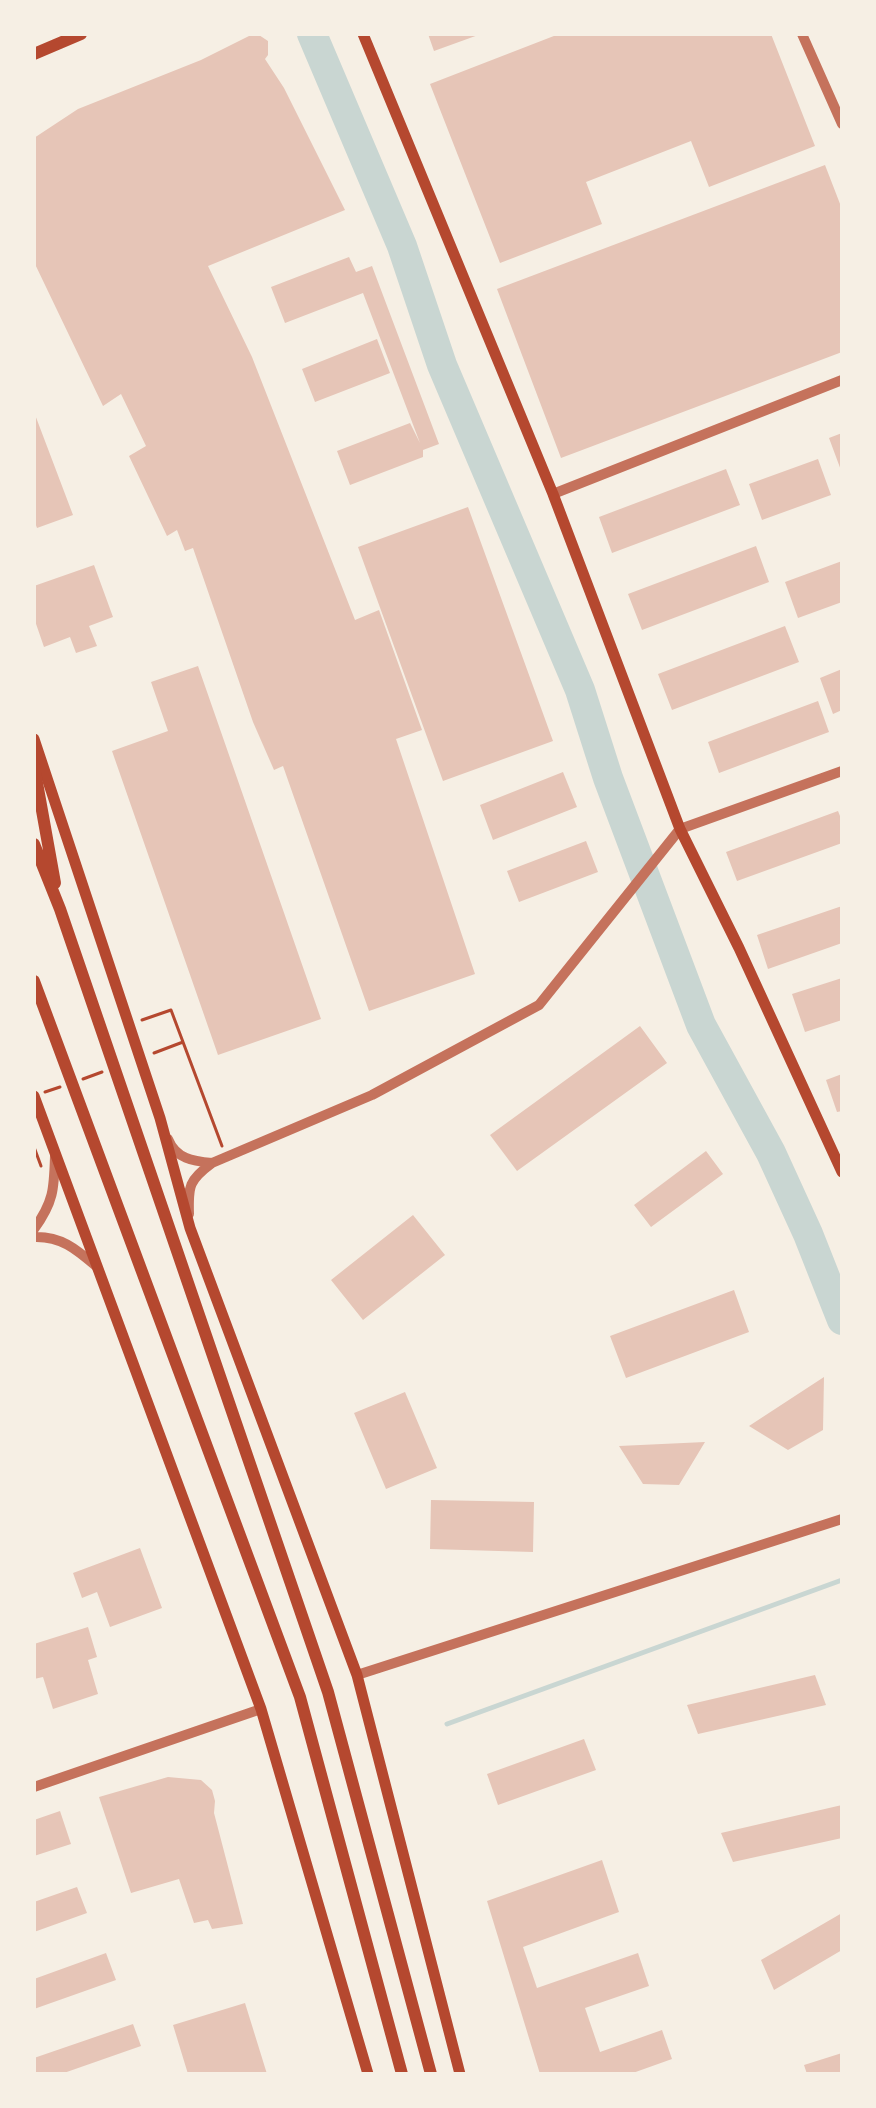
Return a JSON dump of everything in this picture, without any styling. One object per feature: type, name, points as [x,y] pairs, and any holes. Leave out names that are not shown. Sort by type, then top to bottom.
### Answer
[{"type":"main road","points":[[34,54],[81,34]]},
{"type":"main road","points":[[363,34],[553,494],[680,829],[739,948],[842,1172]]},
{"type":"main road","points":[[34,739],[160,1118],[190,1228],[357,1675],[460,2074]]},
{"type":"main road","points":[[34,766],[60,909]]},
{"type":"main road","points":[[34,844],[60,909],[328,1692],[431,2074]]},
{"type":"main road","points":[[34,981],[300,1697],[402,2074]]},
{"type":"main road","points":[[34,989],[41,1001]]},
{"type":"main road","points":[[34,1096],[261,1709],[368,2074]]},
{"type":"street","points":[[802,34],[842,124]]},
{"type":"street","points":[[553,494],[842,380]]},
{"type":"street","points":[[190,1228],[188,1189],[196,1175],[212,1163],[372,1095],[539,1005],[680,829],[842,771]]},
{"type":"street","points":[[160,1118],[172,1149],[189,1161],[212,1163]]},
{"type":"street","points":[[34,1229],[47,1212],[53,1195],[55,1154]]},
{"type":"street","points":[[34,1237],[50,1236],[71,1245],[96,1266]]},
{"type":"street","points":[[357,1675],[842,1519]]},
{"type":"street","points":[[34,1787],[261,1709]]},
{"type":"path","points":[[129,1025],[171,1010],[227,1157]]},
{"type":"path","points":[[34,1147],[41,1167]]},
{"type":"building","points":[[428,34],[481,34],[434,51]]},
{"type":"building","points":[[559,34],[771,34],[815,146],[709,187],[691,141],[586,182],[602,224],[500,263],[430,84]]},
{"type":"building","points":[[251,35],[259,35],[268,41],[265,59],[284,88],[345,210],[208,266],[252,357],[355,620],[379,610],[422,730],[396,739],[475,974],[369,1011],[283,766],[274,770],[253,722],[193,548],[185,551],[177,530],[167,536],[129,456],[146,446],[121,394],[103,406],[34,262],[34,138],[78,109],[201,60]]},
{"type":"building","points":[[825,165],[842,209],[842,352],[561,458],[497,289]]},
{"type":"building","points":[[349,257],[356,272],[372,266],[439,444],[423,450],[423,457],[350,485],[337,451],[410,423],[420,443],[363,293],[285,323],[271,287]]},
{"type":"building","points":[[377,339],[390,373],[315,402],[302,369]]},
{"type":"building","points":[[34,412],[73,515],[37,528],[34,520]]},
{"type":"building","points":[[842,433],[842,473],[829,438]]},
{"type":"building","points":[[818,459],[831,495],[762,520],[749,484]]},
{"type":"building","points":[[726,469],[740,505],[612,553],[599,517]]},
{"type":"building","points":[[468,507],[553,741],[443,781],[358,547]]},
{"type":"building","points":[[756,546],[769,582],[642,630],[628,594]]},
{"type":"building","points":[[842,561],[842,602],[798,618],[785,582]]},
{"type":"building","points":[[94,565],[113,617],[89,626],[97,646],[76,653],[70,637],[44,647],[34,618],[34,586]]},
{"type":"building","points":[[785,626],[799,662],[672,710],[658,674]]},
{"type":"building","points":[[198,666],[321,1019],[218,1055],[112,751],[168,731],[151,682]]},
{"type":"building","points":[[842,669],[842,710],[833,714],[820,678]]},
{"type":"building","points":[[818,701],[829,732],[719,773],[708,742]]},
{"type":"building","points":[[563,772],[577,807],[493,840],[480,805]]},
{"type":"building","points":[[838,811],[842,821],[842,843],[737,881],[726,852]]},
{"type":"building","points":[[586,841],[598,872],[519,902],[507,871]]},
{"type":"building","points":[[842,906],[842,943],[768,969],[757,935]]},
{"type":"building","points":[[842,978],[842,1020],[805,1032],[792,994]]},
{"type":"building","points":[[640,1026],[667,1063],[517,1171],[490,1135]]},
{"type":"building","points":[[842,1074],[842,1111],[837,1112],[826,1080]]},
{"type":"building","points":[[706,1151],[723,1174],[651,1227],[634,1205]]},
{"type":"building","points":[[413,1215],[445,1255],[363,1320],[331,1280]]},
{"type":"building","points":[[734,1290],[749,1332],[626,1378],[610,1336]]},
{"type":"building","points":[[824,1377],[823,1430],[788,1450],[749,1426]]},
{"type":"building","points":[[405,1392],[437,1468],[386,1489],[354,1413]]},
{"type":"building","points":[[705,1442],[679,1485],[643,1484],[619,1446]]},
{"type":"building","points":[[431,1500],[534,1502],[533,1552],[430,1549]]},
{"type":"building","points":[[140,1548],[162,1608],[110,1627],[97,1592],[82,1598],[73,1573]]},
{"type":"building","points":[[88,1627],[97,1657],[88,1660],[98,1694],[53,1709],[43,1677],[34,1679],[34,1644]]},
{"type":"building","points":[[815,1675],[826,1705],[698,1734],[687,1705]]},
{"type":"building","points":[[584,1739],[596,1770],[498,1805],[487,1774]]},
{"type":"building","points":[[168,1777],[201,1780],[212,1790],[214,1813],[243,1924],[212,1929],[208,1920],[194,1923],[179,1879],[131,1893],[99,1797]]},
{"type":"building","points":[[842,1805],[842,1838],[733,1862],[721,1833]]},
{"type":"building","points":[[60,1811],[71,1844],[34,1856],[34,1820]]},
{"type":"building","points":[[602,1860],[619,1912],[523,1947],[537,1988],[638,1953],[649,1986],[585,2008],[600,2052],[662,2030],[672,2059],[630,2074],[540,2074],[487,1901]]},
{"type":"building","points":[[77,1887],[87,1913],[34,1932],[34,1902]]},
{"type":"building","points":[[842,1913],[842,1950],[774,1990],[761,1960]]},
{"type":"building","points":[[106,1953],[116,1980],[34,2009],[34,1979]]},
{"type":"building","points":[[245,2003],[267,2074],[188,2074],[173,2025]]},
{"type":"building","points":[[133,2024],[141,2046],[61,2074],[34,2074],[34,2058]]},
{"type":"building","points":[[842,2053],[842,2074],[807,2074],[804,2065]]},
{"type":"waterway","points":[[312,34],[402,246],[442,365],[580,690],[608,778],[701,1025],[771,1153],[842,1320]]},
{"type":"waterway","points":[[447,1724],[842,1580]]}]
